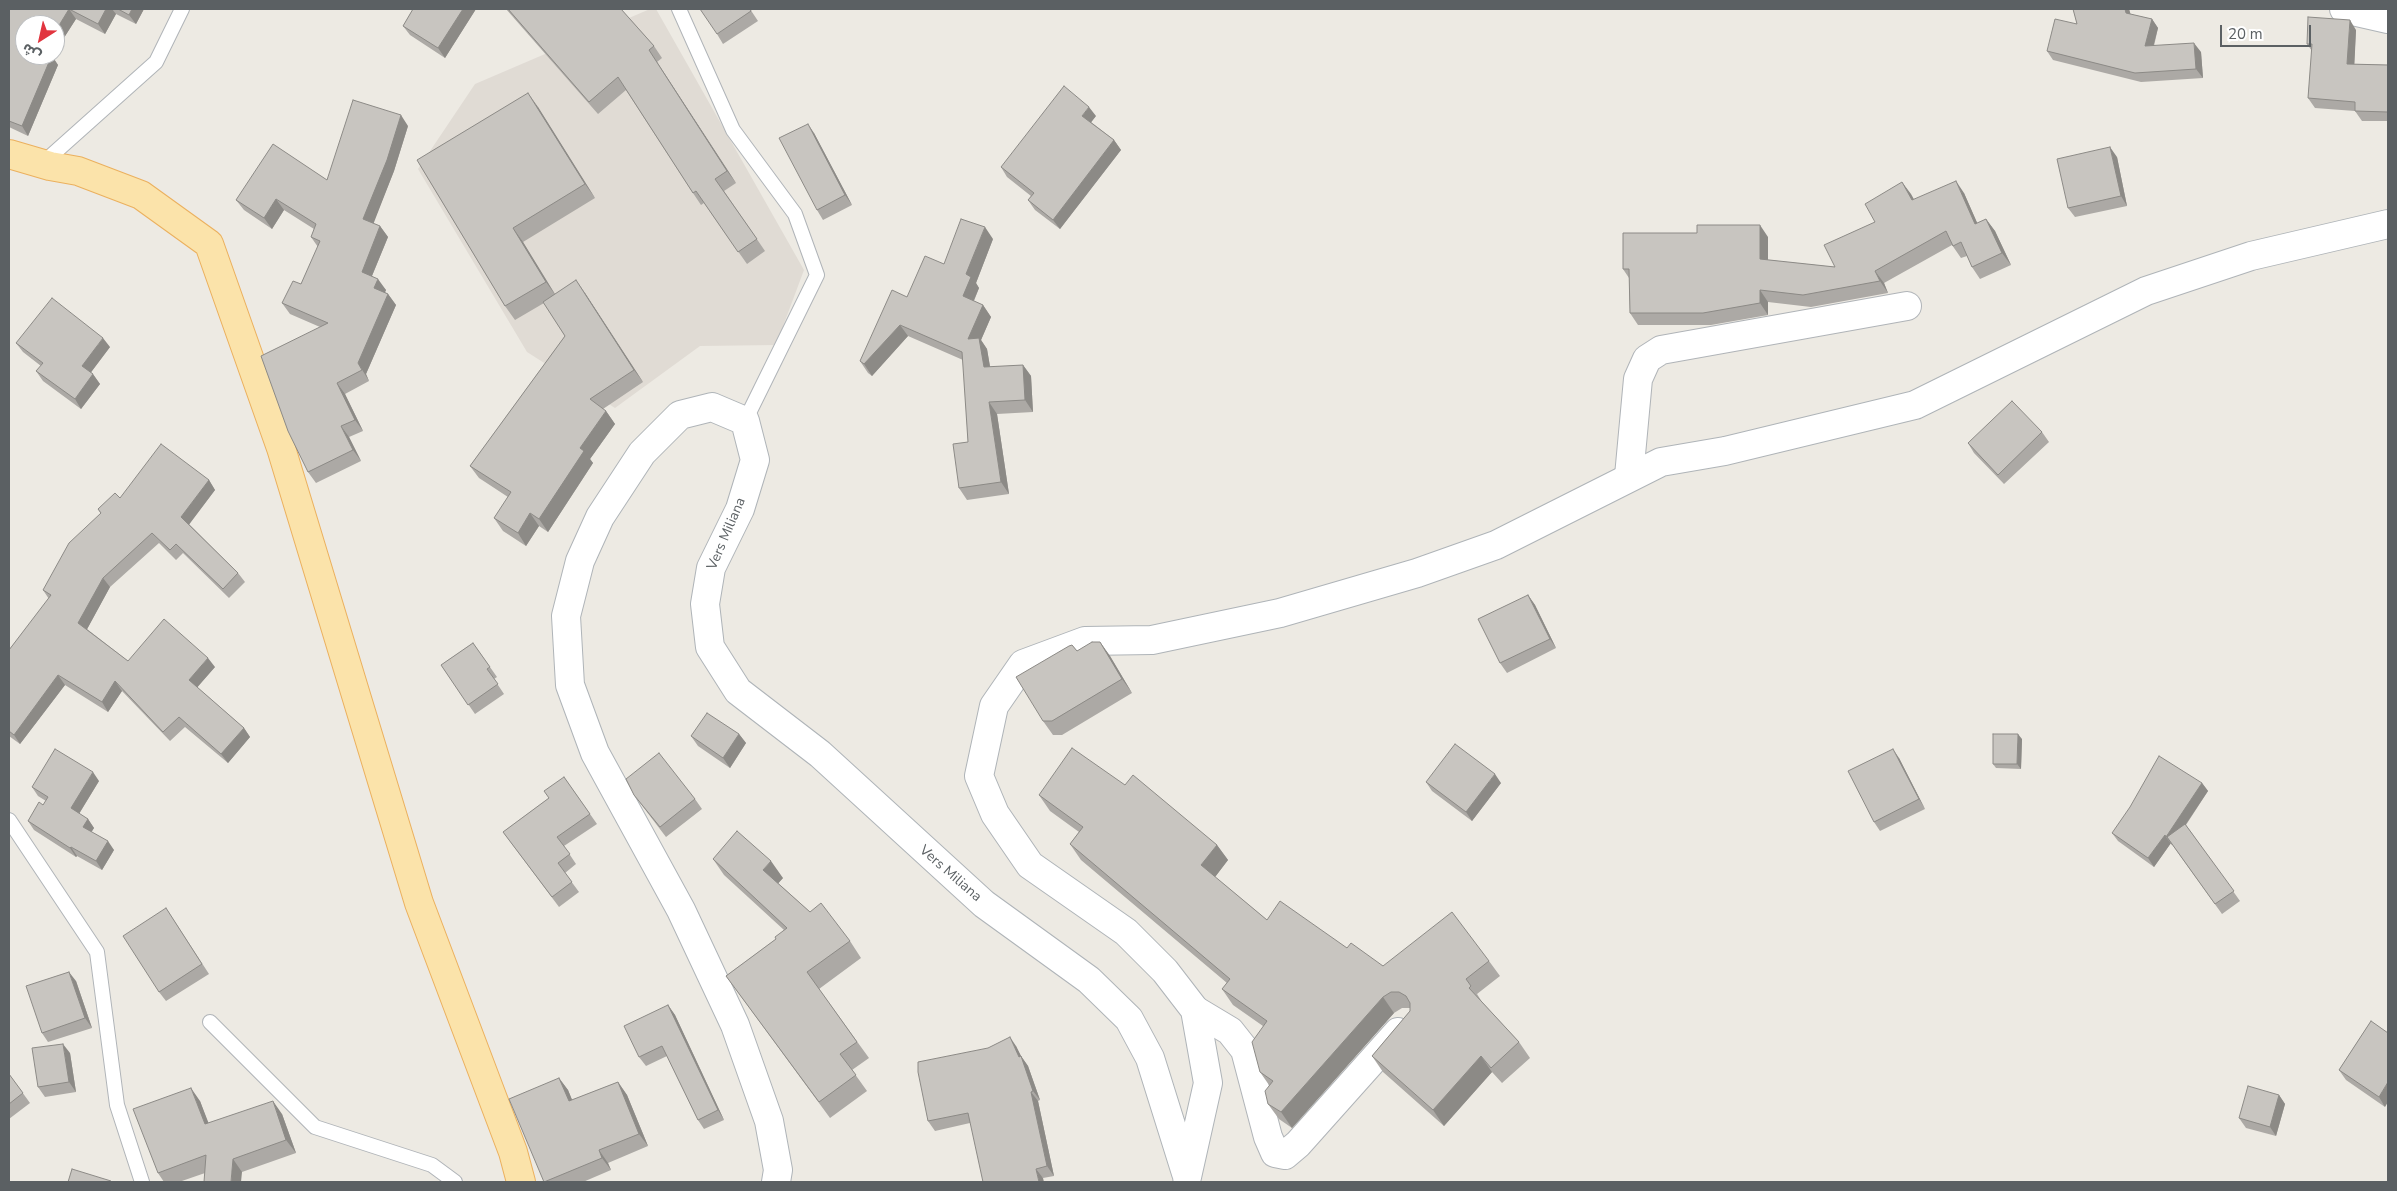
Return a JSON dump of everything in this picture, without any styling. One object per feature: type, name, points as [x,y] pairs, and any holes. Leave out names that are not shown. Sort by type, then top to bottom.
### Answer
[{"type":"main road","points":[[9,154],[43,164],[78,171],[141,195],[209,244],[281,448],[419,903],[513,1152],[521,1182]]},
{"type":"street","points":[[2344,9],[2388,19]]},
{"type":"street","points":[[1406,1023],[1298,1144],[1285,1155],[1275,1153],[1268,1137],[1245,1050],[1230,1031],[1195,1010],[1165,971],[1126,932],[1030,865],[996,814],[979,776],[994,706],[1023,664],[1085,641],[1152,640],[1280,613],[1417,573],[1496,545],[1628,476],[1661,462],[1725,451],[1915,405],[2146,291],[2251,256],[2388,224]]},
{"type":"street","points":[[1628,476],[1638,379],[1647,359],[1661,350],[1907,306]]},
{"type":"street","points":[[745,422],[712,407],[680,415],[642,453],[600,517],[580,561],[566,616],[570,686],[595,753],[681,910],[735,1025],[769,1121],[778,1170],[776,1182]]},
{"type":"street","name":"Vers Miliana","points":[[745,422],[755,460],[740,508],[711,568],[705,604],[710,647],[738,691],[820,754],[984,904],[1089,980],[1129,1019],[1150,1058],[1188,1179]]},
{"type":"street","points":[[1188,1179],[1208,1083],[1195,1010]]},
{"type":"lane","points":[[43,164],[156,62],[182,9]]},
{"type":"lane","points":[[679,9],[733,130],[795,214],[816,275],[745,422]]},
{"type":"lane","points":[[9,820],[97,952],[117,1105],[142,1182]]},
{"type":"lane","points":[[210,1022],[315,1127],[432,1165],[455,1182]]},
{"type":"shaded area","points":[[650,9],[656,9],[804,270],[776,345],[700,346],[615,408],[527,352],[418,169],[475,84]]},
{"type":"building","points":[[9,9],[69,9],[65,16],[15,15],[15,65],[48,65],[22,126],[9,121]]},
{"type":"building","points":[[69,9],[106,9],[98,24]]},
{"type":"building","points":[[118,9],[132,9],[129,15]]},
{"type":"building","points":[[413,9],[463,9],[438,48],[403,26]]},
{"type":"building","points":[[508,9],[621,9],[654,46],[649,50],[727,171],[715,179],[757,239],[738,252],[696,191],[693,193],[618,77],[589,102]]},
{"type":"building","points":[[700,9],[750,9],[751,11],[717,34]]},
{"type":"building","points":[[2073,9],[2125,9],[2126,13],[2152,19],[2145,46],[2194,43],[2196,69],[2135,73],[2047,51],[2055,19],[2077,24]]},
{"type":"building","points":[[2308,17],[2350,20],[2347,64],[2388,65],[2388,112],[2355,111],[2355,102],[2308,98],[2312,44],[2307,44]]},
{"type":"building","points":[[1064,86],[1089,107],[1082,116],[1114,140],[1053,220],[1028,200],[1034,193],[1001,167]]},
{"type":"building","points":[[528,93],[585,184],[513,228],[546,282],[505,306],[417,160]]},
{"type":"building","points":[[353,100],[401,115],[387,160],[363,219],[380,226],[362,272],[378,279],[374,288],[388,294],[358,363],[362,370],[337,383],[355,420],[341,426],[353,450],[308,472],[288,431],[261,356],[328,323],[282,303],[293,281],[301,284],[320,241],[311,237],[316,224],[276,199],[264,218],[236,200],[273,144],[327,180]]},
{"type":"building","points":[[808,124],[845,195],[817,210],[779,138]]},
{"type":"building","points":[[2110,147],[2121,196],[2068,208],[2057,159]]},
{"type":"building","points":[[1956,181],[1975,224],[1986,219],[2002,253],[1972,267],[1961,242],[1953,246],[1946,231],[1875,271],[1880,281],[1803,295],[1760,290],[1760,303],[1703,313],[1630,313],[1629,269],[1623,269],[1623,233],[1697,233],[1697,225],[1760,225],[1760,259],[1835,267],[1824,245],[1875,222],[1865,204],[1902,182],[1912,200]]},
{"type":"building","points":[[961,219],[985,227],[966,274],[971,277],[963,296],[983,305],[968,339],[979,338],[984,367],[1023,365],[1025,400],[989,402],[1001,482],[959,488],[953,444],[968,442],[962,352],[900,325],[864,364],[860,361],[892,290],[907,297],[925,256],[944,264]]},
{"type":"building","points":[[576,280],[634,370],[590,399],[606,411],[580,448],[584,451],[539,519],[530,513],[518,533],[494,518],[511,492],[470,466],[565,336],[543,302]]},
{"type":"building","points":[[52,298],[103,338],[82,366],[93,374],[75,399],[36,371],[43,363],[16,343]]},
{"type":"building","points":[[2012,401],[2042,432],[1998,475],[1968,443]]},
{"type":"building","points":[[161,444],[209,480],[181,517],[238,573],[223,589],[176,544],[170,550],[152,533],[103,578],[78,623],[128,661],[164,619],[208,658],[189,680],[244,728],[221,754],[179,717],[163,732],[115,681],[102,702],[58,675],[14,735],[9,731],[9,650],[51,595],[43,590],[69,543],[101,513],[98,509],[115,493],[120,498]]},
{"type":"building","points":[[1528,595],[1550,639],[1500,663],[1478,619]]},
{"type":"building","points":[[1092,642],[1100,642],[1122,679],[1052,721],[1043,721],[1016,677],[1069,646],[1072,645],[1077,651]]},
{"type":"building","points":[[473,643],[490,667],[487,669],[498,684],[468,705],[441,665]]},
{"type":"building","points":[[707,713],[739,734],[723,758],[691,736]]},
{"type":"building","points":[[1993,734],[2018,734],[2017,764],[1993,764]]},
{"type":"building","points":[[1455,744],[1495,774],[1466,812],[1426,782]]},
{"type":"building","points":[[1072,748],[1125,785],[1133,775],[1217,845],[1201,865],[1267,920],[1280,901],[1347,948],[1351,943],[1383,966],[1452,912],[1489,961],[1466,979],[1471,986],[1469,988],[1519,1042],[1491,1068],[1481,1056],[1433,1110],[1372,1056],[1410,1011],[1410,1003],[1406,996],[1399,992],[1391,992],[1383,997],[1281,1112],[1268,1104],[1265,1091],[1273,1081],[1260,1072],[1252,1042],[1267,1021],[1222,989],[1230,979],[1070,844],[1083,827],[1039,795]]},
{"type":"building","points":[[55,749],[93,772],[71,808],[88,819],[83,827],[108,841],[96,861],[70,848],[28,821],[39,802],[43,805],[48,797],[32,787]]},
{"type":"building","points":[[1893,749],[1919,799],[1874,822],[1848,771]]},
{"type":"building","points":[[659,753],[695,799],[660,827],[634,795],[626,779]]},
{"type":"building","points":[[2159,756],[2202,783],[2166,837],[2165,835],[2148,858],[2112,833],[2130,807]]},
{"type":"building","points":[[564,777],[590,814],[557,837],[570,854],[558,863],[572,882],[552,897],[503,832],[549,798],[544,791]]},
{"type":"building","points":[[2185,824],[2234,891],[2215,904],[2167,837]]},
{"type":"building","points":[[737,831],[771,861],[763,870],[810,912],[821,903],[850,941],[807,972],[857,1042],[840,1054],[856,1075],[819,1102],[726,976],[776,939],[775,937],[787,928],[713,859]]},
{"type":"building","points":[[166,908],[202,964],[159,992],[123,936]]},
{"type":"building","points":[[69,972],[85,1018],[42,1033],[26,986]]},
{"type":"building","points":[[668,1005],[718,1110],[698,1120],[662,1046],[639,1057],[624,1026]]},
{"type":"building","points":[[2371,1021],[2388,1033],[2388,1082],[2379,1097],[2339,1070]]},
{"type":"building","points":[[1010,1037],[1019,1057],[1021,1056],[1033,1091],[1031,1092],[1047,1166],[1036,1169],[1039,1182],[983,1182],[968,1113],[928,1121],[918,1072],[918,1062],[988,1048]]},
{"type":"building","points":[[63,1044],[69,1082],[38,1087],[32,1048]]},
{"type":"building","points":[[9,1074],[23,1093],[9,1104]]},
{"type":"building","points":[[559,1078],[569,1101],[618,1082],[639,1134],[599,1150],[602,1158],[544,1182],[509,1099]]},
{"type":"building","points":[[2248,1086],[2279,1095],[2270,1127],[2239,1118]]},
{"type":"building","points":[[191,1088],[205,1124],[273,1101],[286,1140],[233,1159],[231,1182],[204,1182],[206,1155],[158,1173],[133,1109]]},
{"type":"building","points":[[72,1169],[111,1181],[68,1182]]}]
